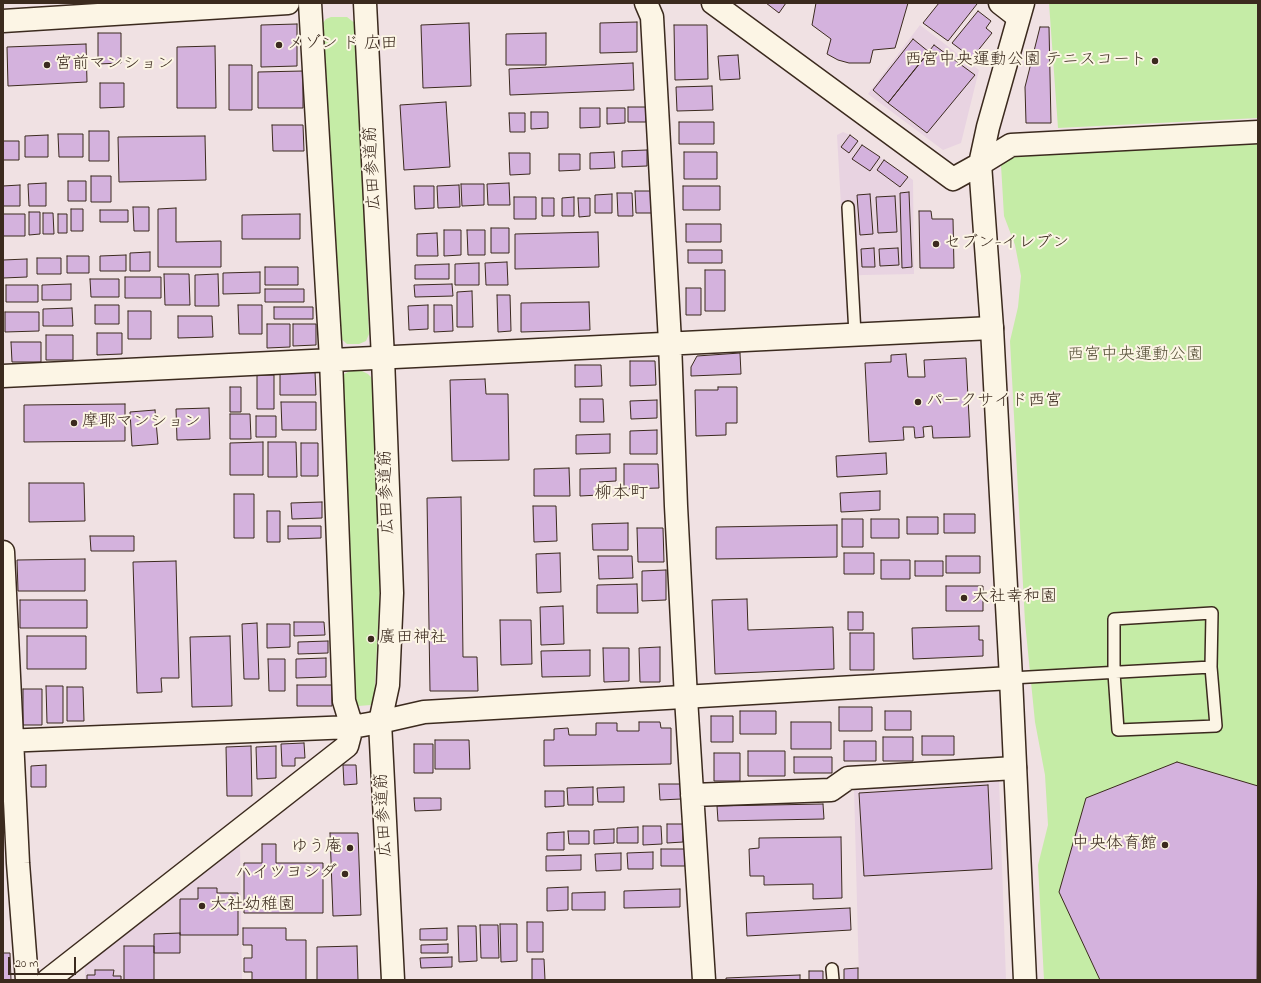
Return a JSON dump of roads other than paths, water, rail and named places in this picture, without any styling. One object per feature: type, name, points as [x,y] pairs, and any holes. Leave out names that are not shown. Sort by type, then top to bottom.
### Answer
[{"type":"street","points":[[3,21],[288,3]]},
{"type":"street","points":[[48,980],[346,746],[352,727],[344,700],[331,359],[310,3]]},
{"type":"street","name":"広田参道筋","points":[[365,3],[383,358],[392,593],[388,685],[380,722],[393,980]]},
{"type":"street","points":[[646,3],[652,18],[670,342],[676,506],[686,698],[704,980]]},
{"type":"street","points":[[714,3],[953,179],[1011,145],[1258,132]]},
{"type":"street","points":[[1000,3],[1021,10],[988,127],[980,164],[992,328],[1011,678],[1025,980]]},
{"type":"street","points":[[3,376],[331,359],[383,358],[670,342],[992,328]]},
{"type":"street","points":[[3,552],[10,864],[27,980]]},
{"type":"street","points":[[8,741],[352,727],[424,712],[1011,678]]},
{"type":"street","points":[[692,795],[831,790],[848,778],[1015,768]]},
{"type":"lane","points":[[848,207],[855,334]]},
{"type":"lane","points":[[1212,613],[1211,667],[1216,726],[1118,730],[1114,673],[1114,619],[1212,613]]},
{"type":"lane","points":[[1011,678],[1211,667]]},
{"type":"place","name":"メゾン ド 広田","points":[[279,45]]},
{"type":"place","name":"西宮中央運動公園 テニスコート","points":[[1155,61]]},
{"type":"place","name":"宮前マンション","points":[[47,65]]},
{"type":"place","name":"セブン-イレブン","points":[[936,244]]},
{"type":"place","name":"パークサイド西宮","points":[[918,402]]},
{"type":"place","name":"摩耶マンション","points":[[74,423]]},
{"type":"place","name":"大社幸和園","points":[[964,598]]},
{"type":"place","name":"廣田神社","points":[[371,639]]},
{"type":"place","name":"中央体育館","points":[[1165,845]]},
{"type":"place","name":"ゆう庵","points":[[350,848]]},
{"type":"place","name":"ハイツヨシダ","points":[[345,874]]},
{"type":"place","name":"大社幼稚園","points":[[202,906]]},
{"type":"district","name":"柳本町","points":[[621,495]]},
{"type":"park label","name":"西宮中央運動公園","points":[[1135,356]]}]
